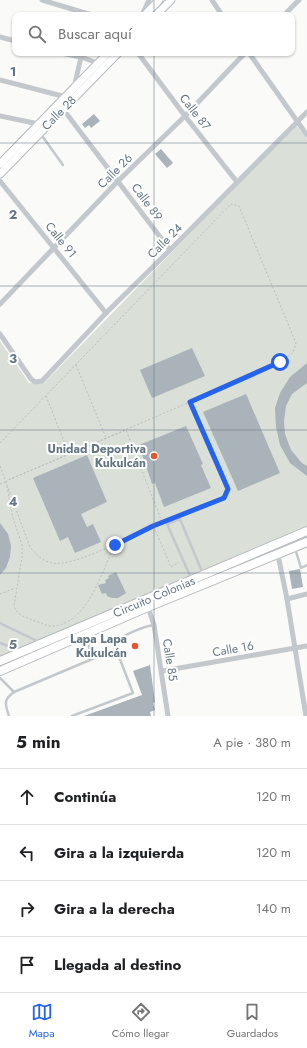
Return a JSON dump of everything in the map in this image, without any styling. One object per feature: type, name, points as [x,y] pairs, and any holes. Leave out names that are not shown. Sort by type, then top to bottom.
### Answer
[{"type":"main road","name":"Circuito Colonias","points":[[0,671],[148,607],[175,592],[192,580],[307,530]]},
{"type":"main road","name":"Circuito Colonias","points":[[0,661],[175,592],[295,548],[307,542]]},
{"type":"street","points":[[42,0],[71,12]]},
{"type":"street","points":[[144,12],[149,0]]},
{"type":"street","points":[[146,12],[159,0]]},
{"type":"street","points":[[159,12],[171,0]]},
{"type":"street","points":[[212,0],[220,12]]},
{"type":"street","points":[[287,12],[299,0]]},
{"type":"street","points":[[0,37],[12,40]]},
{"type":"street","points":[[73,56],[101,65]]},
{"type":"street","name":"Calle 28","points":[[0,174],[63,109],[101,65],[106,56]]},
{"type":"street","name":"Calle 28","points":[[1,161],[74,89],[101,65],[114,56]]},
{"type":"street","name":"Calle 87","points":[[140,56],[237,182]]},
{"type":"street","name":"Calle 26","points":[[0,304],[118,181],[185,116],[242,56]]},
{"type":"street","points":[[251,56],[307,135]]},
{"type":"street","points":[[74,89],[81,58]]},
{"type":"street","points":[[0,80],[66,97]]},
{"type":"street","name":"Calle 89","points":[[63,109],[170,250]]},
{"type":"street","name":"Calle 24","points":[[0,334],[31,379],[36,382],[42,381],[106,313],[307,112]]},
{"type":"street","points":[[0,116],[39,124]]},
{"type":"street","name":"Calle 91","points":[[0,181],[106,313]]},
{"type":"street","points":[[278,554],[306,716]]},
{"type":"street","points":[[286,599],[307,594]]},
{"type":"street","name":"Calle 85","points":[[148,607],[154,625],[168,716]]},
{"type":"street","name":"Calle 16","points":[[162,671],[307,646]]},
{"type":"lane","points":[[40,133],[63,165]]},
{"type":"lane","points":[[192,580],[167,524],[180,519],[204,575]]},
{"type":"lane","points":[[295,548],[301,568],[307,565]]},
{"type":"lane","points":[[0,622],[43,644]]},
{"type":"lane","points":[[72,716],[133,693],[116,649],[117,642],[122,637],[147,626],[154,625]]},
{"type":"lane","points":[[88,633],[90,660]]},
{"type":"lane","points":[[0,643],[23,652]]},
{"type":"lane","points":[[9,716],[5,704],[8,696],[14,692],[116,649]]},
{"type":"lane","points":[[0,678],[14,692]]},
{"type":"path","points":[[0,443],[231,204],[239,206],[296,343],[293,352],[280,362],[0,484]]},
{"type":"path","points":[[76,364],[106,438]]},
{"type":"path","points":[[46,396],[69,454]]},
{"type":"path","points":[[183,514],[224,498],[228,489],[190,402]]},
{"type":"path","points":[[6,481],[126,430],[162,523]]},
{"type":"path","points":[[0,466],[30,547],[37,556],[51,563],[66,564],[115,545],[153,526],[169,520]]},
{"type":"path","points":[[6,481],[13,518],[22,545],[22,557],[14,606],[16,612],[20,615],[52,627],[70,620],[85,607],[115,545]]},
{"type":"path","points":[[153,526],[170,567],[183,560]]},
{"type":"path","points":[[0,594],[16,588]]},
{"type":"shaded area","name":"Unidad Deportiva Kukulcán","points":[[296,125],[307,139],[307,529],[0,661],[0,341],[29,383],[44,383]]},
{"type":"building","points":[[94,114],[100,121],[91,128],[89,125],[85,128],[82,124]]},
{"type":"building","points":[[161,149],[173,163],[167,168],[155,154]]},
{"type":"building","points":[[192,348],[205,376],[152,398],[140,370]]},
{"type":"building","points":[[307,363],[307,383],[292,394],[286,406],[284,421],[285,434],[291,450],[302,463],[307,466],[307,476],[290,463],[280,445],[276,427],[275,408],[280,393],[290,377]]},
{"type":"building","points":[[246,394],[280,473],[238,491],[203,412]]},
{"type":"building","points":[[186,426],[203,464],[201,465],[211,488],[164,507],[155,483],[152,484],[139,445]]},
{"type":"building","points":[[87,455],[107,502],[81,514],[87,527],[93,524],[101,542],[75,553],[68,537],[60,541],[33,478]]},
{"type":"building","points":[[0,523],[8,534],[11,546],[10,557],[6,568],[0,575]]},
{"type":"building","points":[[300,569],[303,587],[292,589],[289,571]]},
{"type":"building","points":[[116,572],[126,593],[118,598],[112,598],[107,596],[106,593],[102,594],[98,585],[106,583],[105,580],[109,578],[108,576]]},
{"type":"building","points":[[150,665],[155,702],[153,703],[155,710],[150,712],[151,716],[84,716],[142,695],[133,671]]},
{"type":"place","name":"Unidad Deportiva Kukulcán","points":[[154,456]]},
{"type":"place","name":"Lapa Lapa Kukulcán","points":[[135,646]]},
{"type":"route","points":[[115,545],[145,529],[224,498],[228,489],[190,402],[280,362]]}]
